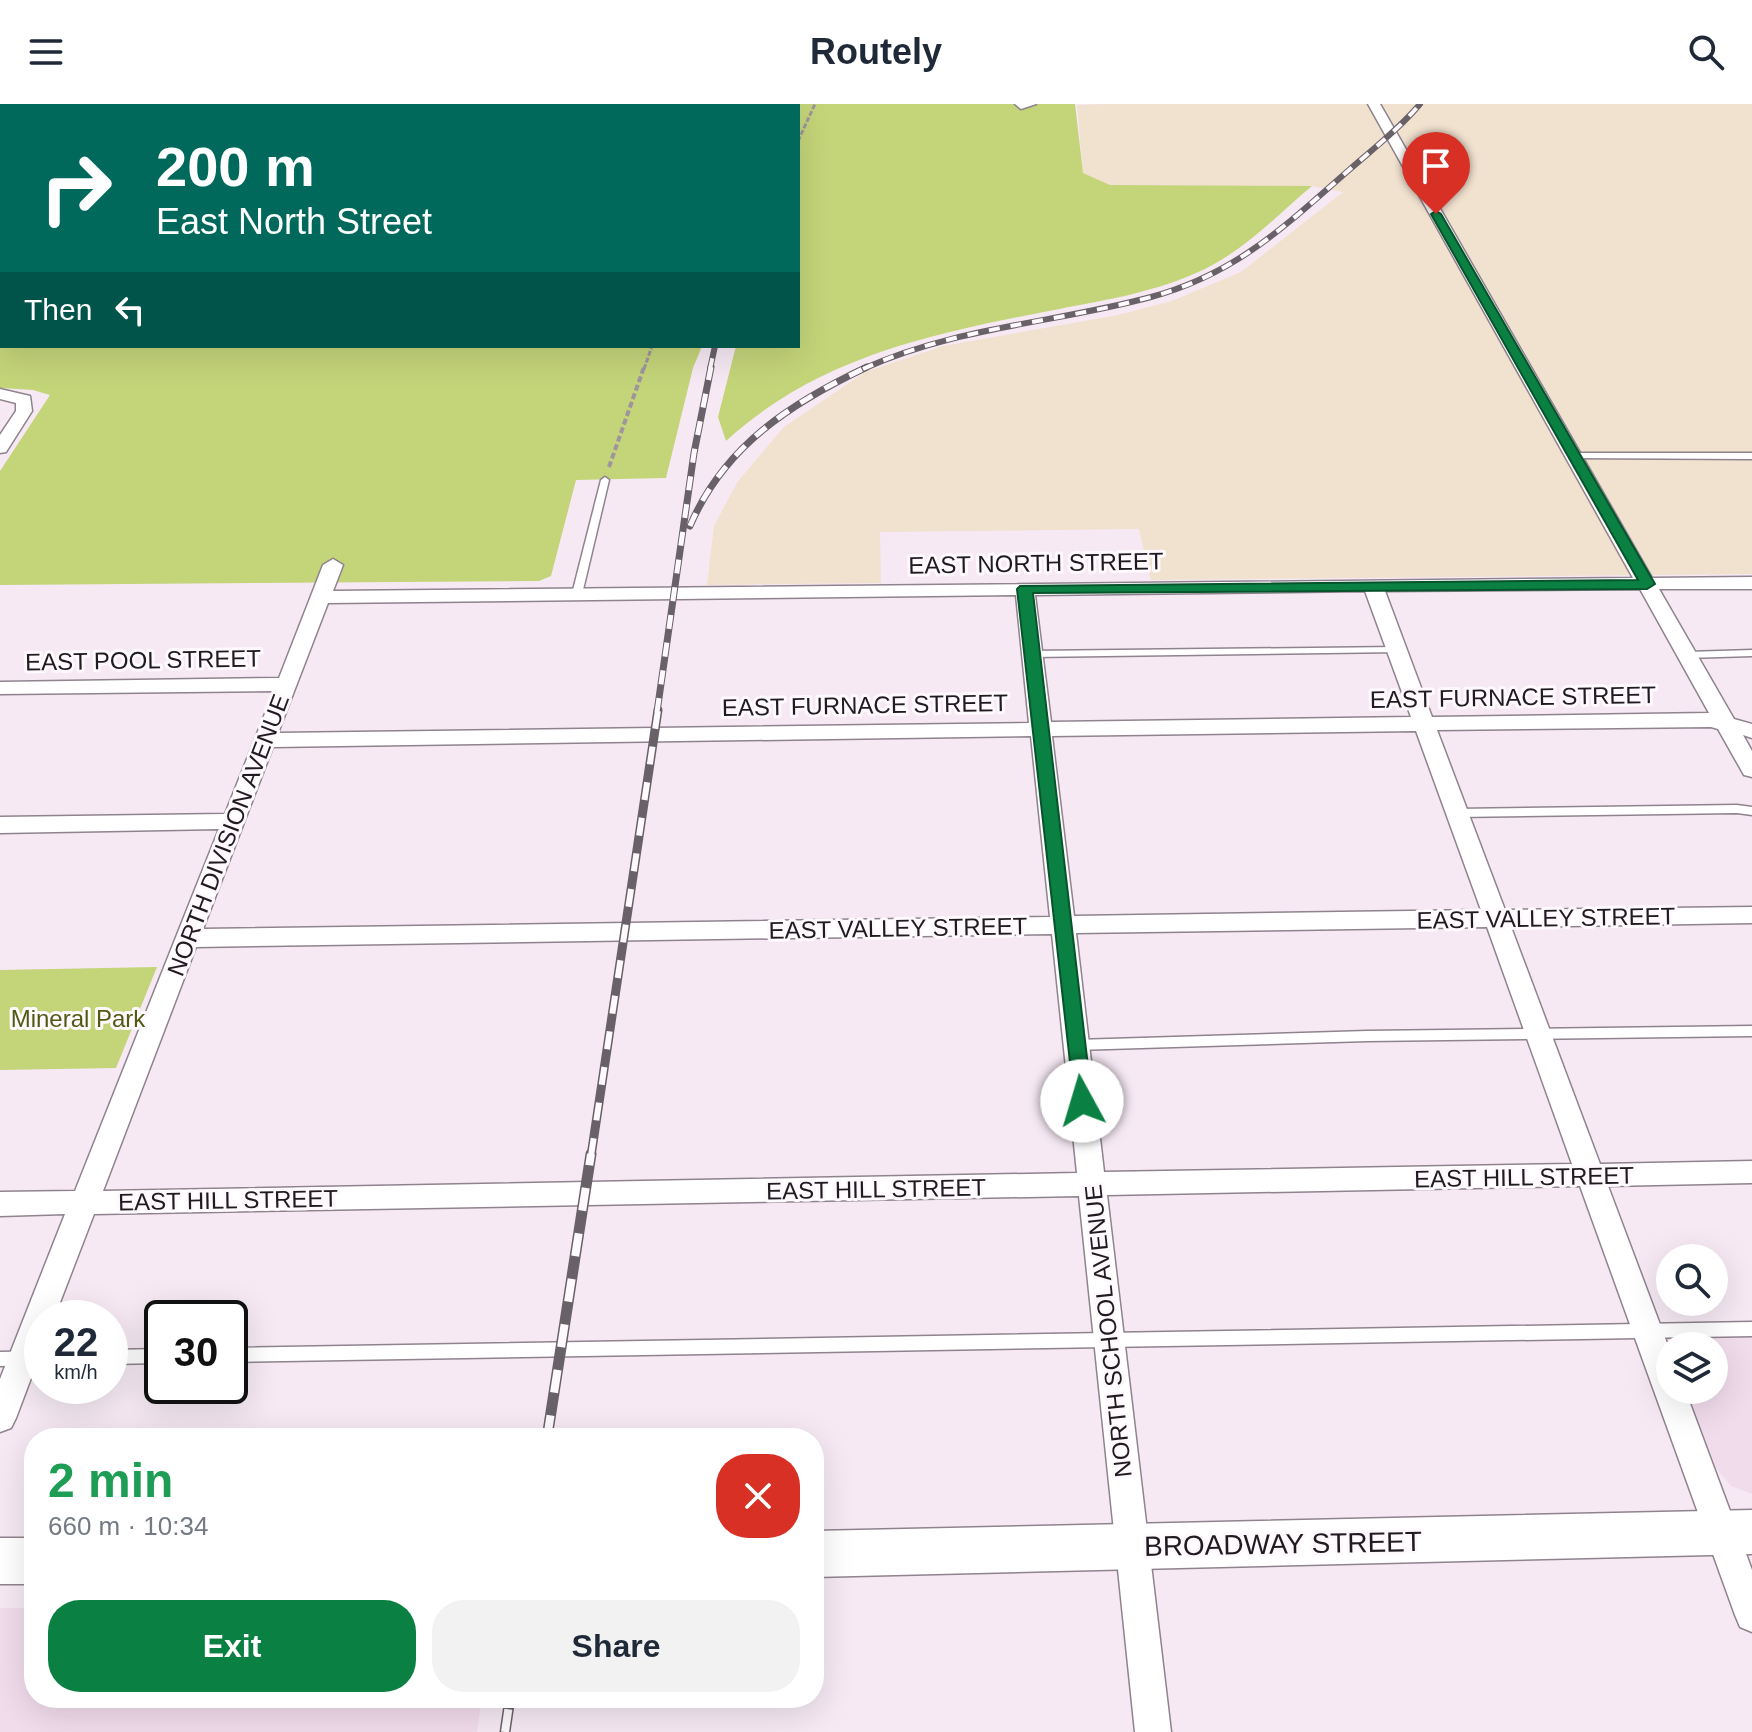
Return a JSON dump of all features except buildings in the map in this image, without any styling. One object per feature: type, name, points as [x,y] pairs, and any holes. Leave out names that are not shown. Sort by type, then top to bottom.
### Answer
[{"type":"street","points":[[1021,105],[1030,104]]},
{"type":"street","points":[[1374,104],[1752,770]]},
{"type":"street","points":[[0,394],[24,400],[24,411],[0,448]]},
{"type":"street","name":"NORTH DIVISION AVENUE","points":[[0,1418],[333,565]]},
{"type":"street","name":"EAST NORTH STREET","points":[[320,597],[1752,583]]},
{"type":"street","points":[[1373,585],[1647,1330],[1737,1533],[1752,1615]]},
{"type":"street","name":"NORTH SCHOOL AVENUE","points":[[1025,589],[1153,1732]]},
{"type":"street","name":"EAST POOL STREET","points":[[0,688],[287,684]]},
{"type":"street","name":"EAST FURNACE STREET","points":[[265,740],[1711,720],[1752,731]]},
{"type":"street","points":[[0,825],[233,821]]},
{"type":"street","name":"EAST VALLEY STREET","points":[[187,938],[1752,915]]},
{"type":"street","name":"EAST HILL STREET","points":[[0,1204],[1752,1172]]},
{"type":"street","name":"BROADWAY STREET","points":[[824,1554],[1737,1533]]},
{"type":"street","points":[[0,1561],[24,1561]]},
{"type":"lane","points":[[1572,456],[1752,456]]},
{"type":"lane","points":[[577,594],[605,480]]},
{"type":"lane","points":[[1032,654],[1397,650]]},
{"type":"lane","points":[[1687,655],[1752,653]]},
{"type":"lane","points":[[1457,813],[1752,811]]},
{"type":"lane","points":[[1076,1045],[1367,1036],[1752,1031]]},
{"type":"lane","points":[[248,1355],[1752,1329]]},
{"type":"path","points":[[800,137],[815,104]]},
{"type":"path","points":[[605,480],[651,348]]},
{"type":"shaded area","points":[[1752,104],[1752,574],[1151,580],[1139,529],[880,532],[881,583],[707,585],[714,526],[738,481],[784,427],[865,372],[943,346],[1118,315],[1172,301],[1241,272],[1343,192],[1312,186],[1110,185],[1083,173],[1077,105]]},
{"type":"shaded area","points":[[1752,1337],[1752,1494],[1731,1486],[1714,1466],[1691,1404],[1728,1404],[1728,1338]]},
{"type":"shaded area","points":[[0,1608],[24,1608],[24,1708],[481,1708],[477,1732],[0,1732]]},
{"type":"green space","points":[[800,104],[1075,104],[1083,173],[1110,185],[1312,186],[1228,256],[1178,280],[1142,292],[962,329],[878,353],[799,388],[761,412],[726,441],[718,417],[735,348],[800,348]]},
{"type":"green space","points":[[0,348],[701,348],[693,368],[666,478],[576,480],[551,576],[539,581],[0,585],[0,471],[50,395],[33,390],[0,388]]},
{"type":"green space","name":"Mineral Park","points":[[157,967],[116,1068],[0,1070],[0,970]]},
{"type":"railway","points":[[863,369],[933,344],[1151,297],[1209,275],[1281,229],[1386,138],[1420,104]]},
{"type":"railway","points":[[710,369],[715,348]]},
{"type":"railway","points":[[657,712],[694,453],[711,367]]},
{"type":"railway","points":[[863,369],[867,367]]},
{"type":"railway","points":[[690,526],[721,472],[763,430],[812,396],[863,369]]},
{"type":"railway","points":[[591,1156],[658,710]]},
{"type":"railway","points":[[549,1428],[591,1154]]},
{"type":"railway","points":[[505,1732],[509,1708]]},
{"type":"route","points":[[1082,1101],[1025,589],[1647,584],[1436,214]]}]
